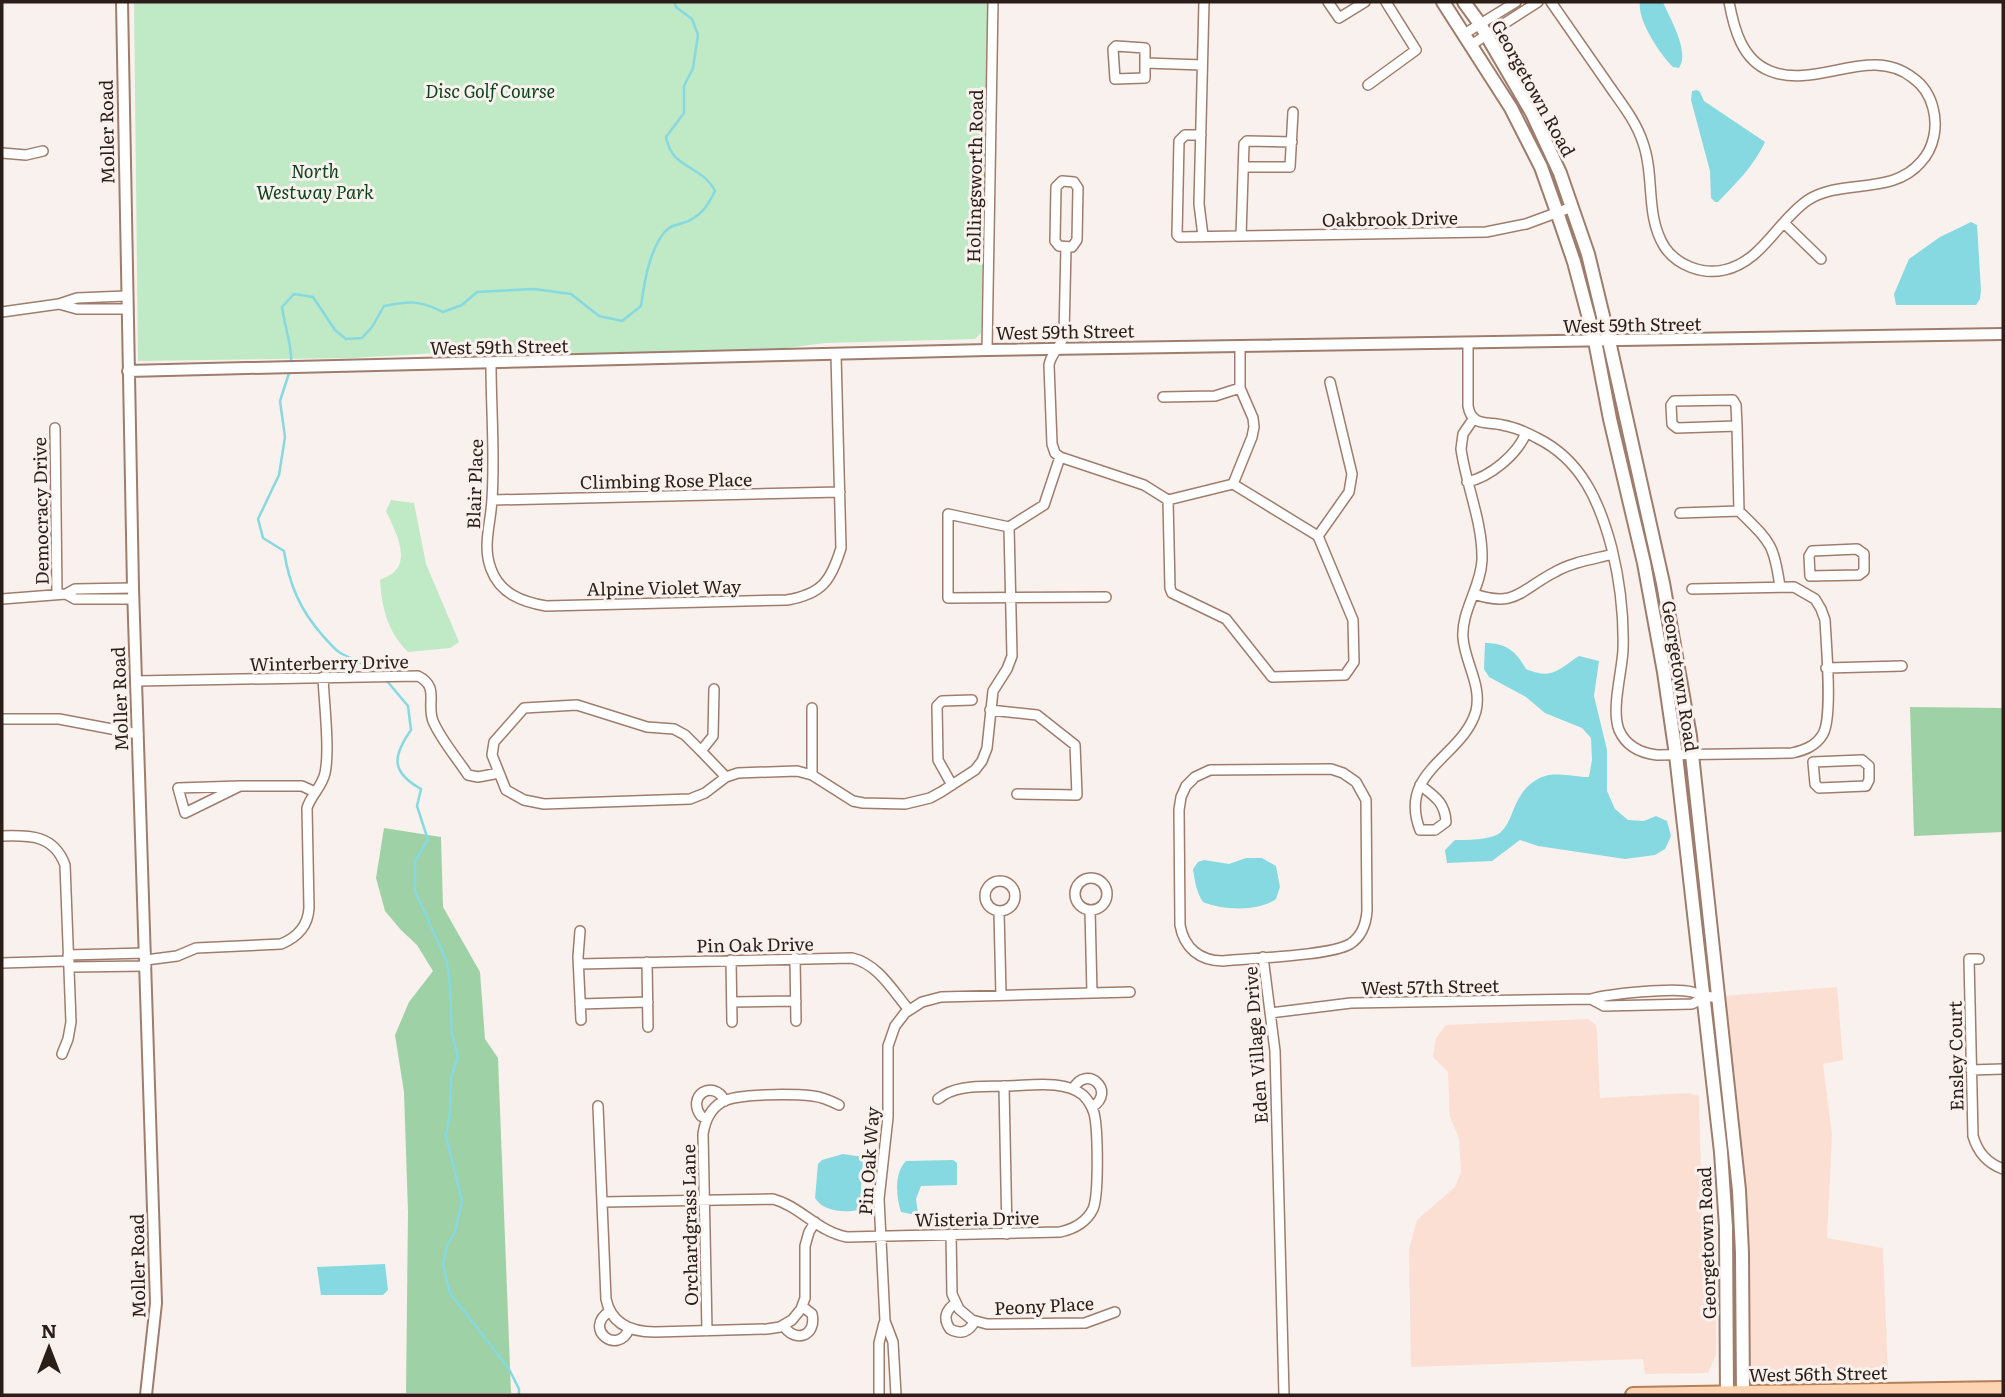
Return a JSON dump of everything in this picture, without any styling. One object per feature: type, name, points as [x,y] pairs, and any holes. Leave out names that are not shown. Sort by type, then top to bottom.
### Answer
[{"type":"main road","name":"Georgetown Road","points":[[1443,2],[1511,108],[1529,142],[1557,212],[1602,341],[1663,583],[1692,755],[1739,1190],[1743,1394]]},
{"type":"main road","name":"Georgetown Road","points":[[1464,2],[1538,124],[1560,173],[1588,254],[1653,605],[1676,755],[1721,1152],[1726,1227],[1727,1395]]},
{"type":"main road","name":"West 56th Street","points":[[1633,1395],[2003,1389]]},
{"type":"street","name":"Moller Road","points":[[122,2],[133,594],[156,1303],[146,1395]]},
{"type":"street","name":"Hollingsworth Road","points":[[987,350],[993,2]]},
{"type":"street","points":[[1201,135],[1185,135],[1179,141],[1177,235],[1203,236],[1199,208],[1201,135],[1202,65],[1204,2]]},
{"type":"street","points":[[1328,2],[1341,18],[1365,2]]},
{"type":"street","points":[[1368,85],[1416,50],[1416,45],[1386,2]]},
{"type":"street","points":[[1468,40],[1516,2]]},
{"type":"street","points":[[1483,30],[1538,2]]},
{"type":"street","points":[[1551,2],[1635,125],[1648,162],[1656,229],[1670,253],[1697,269],[1725,270],[1750,258],[1804,204],[1817,196],[1886,183],[1912,171],[1924,159],[1935,130],[1935,113],[1923,87],[1905,72],[1894,67],[1867,65],[1796,76],[1768,71],[1752,59],[1742,46],[1729,2]]},
{"type":"street","points":[[1144,47],[1146,63],[1146,75],[1142,79],[1115,79],[1114,48],[1144,47]]},
{"type":"street","points":[[1146,63],[1202,65]]},
{"type":"street","points":[[1243,167],[1290,167],[1293,112]]},
{"type":"street","points":[[1241,236],[1244,144],[1247,141],[1292,142]]},
{"type":"street","points":[[2,153],[26,155],[43,151]]},
{"type":"street","points":[[1070,181],[1078,188],[1077,240],[1072,247],[1066,247],[1059,246],[1055,241],[1056,187],[1059,182],[1070,181]]},
{"type":"street","name":"Oakbrook Drive","points":[[1203,236],[1486,232],[1526,224],[1572,206]]},
{"type":"street","points":[[1784,223],[1821,259]]},
{"type":"street","points":[[1066,247],[1064,334],[1049,365],[1052,446],[1060,457],[1144,485],[1168,500],[1233,484],[1318,536],[1353,620],[1354,662],[1345,675],[1272,677],[1226,619],[1173,594],[1170,588],[1168,500]]},
{"type":"street","points":[[2,312],[60,304],[77,298],[127,296]]},
{"type":"street","points":[[60,304],[77,309],[127,310]]},
{"type":"street","name":"West 59th Street","points":[[128,371],[987,350],[2003,334]]},
{"type":"street","points":[[1468,343],[1468,406],[1474,418],[1481,422],[1511,427],[1543,441],[1563,455],[1586,482],[1602,514],[1613,554],[1623,621],[1616,715],[1618,728],[1627,742],[1648,755],[1692,755],[1792,752],[1807,749],[1821,738],[1827,724],[1824,616],[1815,599],[1794,587],[1692,589]]},
{"type":"street","points":[[1233,484],[1254,428],[1240,388],[1240,346]]},
{"type":"street","points":[[836,355],[840,492]]},
{"type":"street","name":"Blair Place","points":[[491,363],[492,500],[487,553],[491,570],[501,586],[514,597]]},
{"type":"street","points":[[1318,536],[1349,492],[1352,474],[1330,382]]},
{"type":"street","points":[[1163,397],[1215,396],[1240,388]]},
{"type":"street","points":[[1737,426],[1675,427],[1671,423],[1671,405],[1674,401],[1732,400],[1736,405],[1737,426],[1739,511],[1764,536],[1774,551],[1780,587]]},
{"type":"street","points":[[1420,785],[1436,798],[1445,810],[1446,822],[1435,830],[1420,830],[1415,817],[1420,785],[1427,773],[1467,730],[1476,711],[1476,686],[1463,637],[1464,625],[1481,571],[1482,550],[1461,441],[1464,431],[1474,418]]},
{"type":"street","name":"Democracy Drive","points":[[55,428],[61,594]]},
{"type":"street","points":[[1467,482],[1489,474],[1519,446],[1525,433]]},
{"type":"street","points":[[1060,457],[1044,505],[1009,527],[948,514],[949,598],[1107,597]]},
{"type":"street","name":"Climbing Rose Place","points":[[492,500],[840,492]]},
{"type":"street","name":"Alpine Violet Way","points":[[514,597],[547,606],[787,600],[816,592],[832,574],[841,548],[840,492]]},
{"type":"street","points":[[1680,513],[1739,511]]},
{"type":"street","points":[[726,777],[676,729],[647,727],[577,705],[532,706],[523,709],[494,742],[492,753],[505,788],[513,795],[540,804],[690,799],[709,792],[726,777],[738,773],[789,771],[812,775],[853,800],[866,803],[918,802],[930,798],[975,770],[987,748],[993,691],[1012,656],[1009,527]]},
{"type":"street","points":[[1802,590],[1810,576],[1809,556],[1814,550],[1857,549],[1863,552],[1864,569],[1859,575],[1810,576]]},
{"type":"street","points":[[1474,594],[1493,600],[1507,599],[1567,566],[1613,554]]},
{"type":"street","points":[[2,599],[61,594],[75,599],[133,594]]},
{"type":"street","points":[[1826,668],[1902,666]]},
{"type":"street","name":"Winterberry Drive","points":[[136,681],[415,675],[421,677],[432,690],[433,721],[468,775],[478,777],[499,773]]},
{"type":"street","points":[[2,963],[146,960],[177,956],[196,948],[281,944],[296,936],[308,919],[308,804],[323,779],[326,768],[323,677]]},
{"type":"street","points":[[701,751],[713,736],[714,689]]},
{"type":"street","points":[[952,785],[939,760],[937,706],[942,701],[972,700]]},
{"type":"street","points":[[812,708],[812,775]]},
{"type":"street","points":[[990,710],[1037,715],[1075,745],[1077,795],[1017,794]]},
{"type":"street","points":[[2,719],[59,719],[138,734]]},
{"type":"street","points":[[1807,749],[1813,762],[1814,783],[1817,787],[1863,786],[1869,783],[1868,765],[1865,761],[1813,762]]},
{"type":"street","name":"Eden Village Drive","points":[[1335,770],[1359,785],[1367,809],[1366,924],[1360,935],[1343,947],[1263,957],[1211,960],[1196,953],[1183,938],[1180,922],[1179,810],[1184,790],[1192,780],[1206,772],[1335,770]]},
{"type":"street","points":[[240,786],[185,813],[178,788],[240,786],[302,786],[315,792]]},
{"type":"street","points":[[2,836],[37,836],[52,845],[63,861],[66,874],[71,1022],[62,1054]]},
{"type":"street","points":[[1090,910],[1093,993]]},
{"type":"street","points":[[999,912],[1001,995]]},
{"type":"street","points":[[580,931],[578,957],[581,1020]]},
{"type":"street","name":"Eden Village Drive","points":[[1263,957],[1276,1060],[1284,1395]]},
{"type":"street","points":[[795,958],[796,1021]]},
{"type":"street","name":"Pin Oak Drive","points":[[579,964],[848,958],[862,961],[877,972],[909,1010]]},
{"type":"street","name":"Ensley Court","points":[[1979,959],[1969,959],[1973,1136],[1984,1158],[2003,1169]]},
{"type":"street","points":[[731,960],[732,1021]]},
{"type":"street","points":[[647,962],[648,1027]]},
{"type":"street","points":[[909,1010],[933,998],[1130,992]]},
{"type":"street","name":"West 57th Street","points":[[1270,1013],[1352,1003],[1591,999],[1604,1006],[1692,1004],[1704,998],[1719,998]]},
{"type":"street","points":[[732,1002],[796,1001]]},
{"type":"street","points":[[580,1004],[648,1002]]},
{"type":"street","name":"Pin Oak Way","points":[[896,1395],[892,1342],[885,1321],[879,1236],[879,1189],[888,1117],[888,1046],[895,1026],[909,1010]]},
{"type":"street","points":[[1971,1070],[2003,1069]]},
{"type":"street","points":[[938,1099],[957,1089],[1004,1086],[1064,1086],[1084,1097],[1091,1107],[1100,1101],[1102,1096],[1100,1086],[1095,1080],[1079,1080],[1073,1089]]},
{"type":"street","points":[[1004,1086],[1007,1234]]},
{"type":"street","name":"Orchardgrass Lane","points":[[707,1119],[697,1111],[696,1100],[702,1092],[710,1090],[721,1094],[725,1101],[714,1108],[707,1119],[703,1134],[707,1331]]},
{"type":"street","points":[[725,1101],[742,1096],[811,1096],[839,1105]]},
{"type":"street","points":[[598,1106],[606,1297],[610,1311],[619,1323],[629,1329],[638,1332],[767,1329],[792,1320],[802,1306],[806,1292],[805,1246],[815,1222]]},
{"type":"street","name":"Wisteria Drive","points":[[602,1202],[773,1199],[785,1203],[828,1231],[842,1236],[1060,1232],[1075,1228],[1090,1215],[1096,1196],[1095,1123],[1091,1107]]},
{"type":"street","name":"Peony Place","points":[[951,1234],[951,1286],[962,1312],[975,1321],[988,1324],[1085,1323],[1115,1312]]},
{"type":"street","name":"Peony Place","points":[[956,1303],[950,1307],[946,1316],[950,1329],[964,1332],[975,1321]]},
{"type":"street","points":[[783,1325],[796,1336],[806,1334],[811,1329],[812,1314],[802,1306]]},
{"type":"street","points":[[610,1311],[600,1320],[603,1335],[617,1340],[624,1337],[629,1329]]},
{"type":"street","name":"Pin Oak Way","points":[[879,1395],[879,1343],[885,1321]]},
{"type":"shaded area","points":[[1837,987],[1843,1060],[1823,1064],[1832,1135],[1827,1238],[1883,1248],[1888,1374],[1749,1375],[1743,1166],[1723,996]]},
{"type":"shaded area","points":[[1588,1019],[1596,1025],[1600,1098],[1689,1093],[1699,1096],[1702,1215],[1716,1215],[1716,1355],[1708,1373],[1645,1374],[1643,1359],[1411,1367],[1409,1249],[1417,1220],[1455,1187],[1461,1172],[1459,1138],[1450,1117],[1448,1072],[1433,1057],[1436,1038],[1446,1025]]},
{"type":"green space","name":"North Westway Park","points":[[134,2],[988,2],[981,333],[975,339],[825,343],[786,348],[590,354],[490,350],[352,358],[138,361]]},
{"type":"green space","points":[[391,500],[414,503],[426,564],[459,642],[450,648],[408,652],[390,627],[382,600],[380,580],[395,571],[401,557],[399,541],[386,511]]},
{"type":"green space","points":[[1910,707],[2003,708],[2003,832],[1914,836]]},
{"type":"green space","points":[[384,828],[441,837],[443,907],[480,972],[485,1039],[498,1058],[511,1393],[406,1393],[408,1212],[404,1092],[395,1035],[409,1002],[433,971],[417,945],[385,911],[376,878]]},
{"type":"water","points":[[1640,2],[1663,2],[1681,44],[1682,61],[1679,68],[1673,67],[1650,36],[1642,18]]},
{"type":"water","points":[[1697,90],[1704,101],[1765,142],[1750,167],[1718,202],[1711,198],[1710,171],[1691,100],[1692,91]]},
{"type":"water","points":[[1971,222],[1977,225],[1981,290],[1976,305],[1896,305],[1894,294],[1909,259],[1940,237]]},
{"type":"water","points":[[1485,643],[1505,646],[1518,657],[1526,669],[1543,674],[1560,669],[1579,656],[1599,661],[1594,696],[1607,750],[1607,791],[1615,809],[1628,820],[1644,821],[1656,816],[1667,821],[1671,836],[1665,849],[1655,855],[1625,859],[1538,846],[1520,840],[1492,861],[1447,863],[1445,850],[1455,840],[1485,838],[1501,832],[1519,799],[1533,782],[1550,775],[1589,777],[1592,760],[1591,738],[1582,728],[1545,713],[1526,697],[1489,677],[1484,669]]},
{"type":"water","points":[[1246,858],[1262,858],[1276,866],[1280,887],[1276,899],[1250,908],[1220,907],[1203,902],[1197,890],[1193,869],[1198,862],[1204,860],[1229,864]]},
{"type":"water","points":[[843,1154],[863,1157],[858,1210],[834,1210],[823,1206],[815,1198],[818,1164],[822,1160]]},
{"type":"water","points":[[953,1160],[957,1163],[957,1185],[921,1186],[916,1199],[918,1213],[916,1215],[901,1212],[897,1185],[899,1172],[906,1161]]},
{"type":"water","points":[[385,1264],[388,1290],[383,1295],[321,1295],[317,1267]]},
{"type":"waterway","points":[[291,363],[282,307],[294,294],[313,297],[335,330],[346,339],[362,338],[384,306],[414,303],[428,305],[443,312],[462,305],[477,292],[534,289],[571,294],[599,316],[622,321],[641,306],[649,264],[662,235],[669,228],[699,215],[715,191],[702,176],[674,156],[666,137],[684,113],[684,86],[693,68],[698,35],[692,19],[676,7],[674,2]]},
{"type":"waterway","points":[[290,370],[280,401],[285,437],[279,475],[258,519],[263,538],[284,551],[297,596],[323,636],[339,652],[373,670]]},
{"type":"waterway","points":[[387,681],[408,706],[411,730],[400,748],[398,763],[404,776],[421,789],[417,806],[428,840],[415,861],[415,891],[447,962],[452,1033],[458,1057],[451,1077],[446,1136],[462,1201],[455,1232],[447,1246],[443,1265],[450,1293],[509,1369],[519,1389],[519,1395]]},
{"type":"park label","name":"Disc Golf Course","points":[[490,90]]}]
